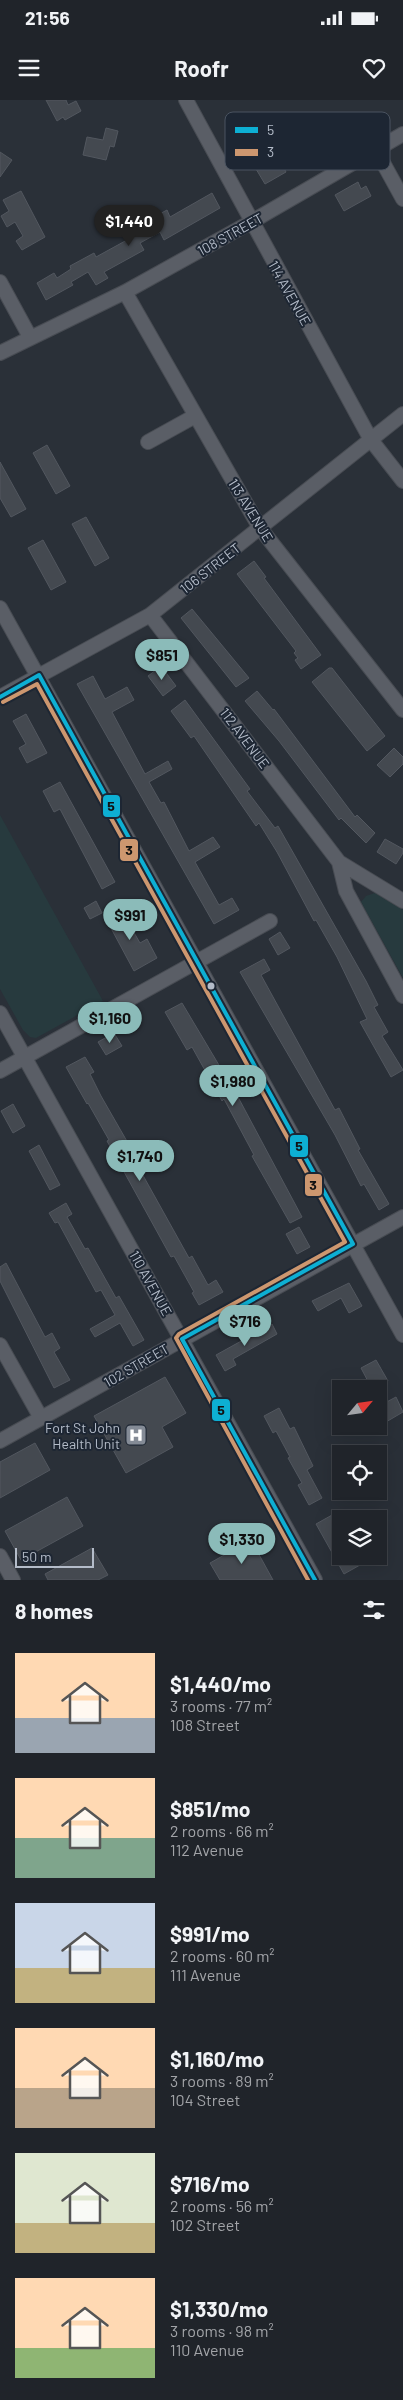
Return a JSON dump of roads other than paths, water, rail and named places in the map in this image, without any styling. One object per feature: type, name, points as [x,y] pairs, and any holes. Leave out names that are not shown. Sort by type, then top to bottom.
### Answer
[{"type":"street","name":"114 AVENUE","points":[[186,100],[371,440],[403,481]]},
{"type":"street","name":"108 STREET","points":[[390,142],[403,134]]},
{"type":"street","name":"108 STREET","points":[[0,353],[126,292],[341,170]]},
{"type":"street","points":[[387,170],[403,199]]},
{"type":"street","points":[[0,282],[30,337]]},
{"type":"street","name":"113 AVENUE","points":[[126,292],[260,528],[403,710]]},
{"type":"street","name":"106 STREET","points":[[0,697],[150,615],[403,414]]},
{"type":"street","points":[[148,442],[195,416]]},
{"type":"street","points":[[0,608],[39,675],[403,1335]]},
{"type":"street","name":"112 AVENUE","points":[[150,615],[339,862],[403,901]]},
{"type":"street","name":"112 AVENUE","points":[[339,862],[346,891],[403,996]]},
{"type":"street","points":[[0,1071],[270,921]]},
{"type":"street","name":"110 AVENUE","points":[[0,1013],[315,1580]]},
{"type":"street","name":"102 STREET","points":[[0,1441],[403,1217]]},
{"type":"street","points":[[0,1345],[41,1418]]},
{"type":"street","points":[[0,1556],[13,1580]]},
{"type":"place","name":"Fort St John Health Unit","points":[[136,1435]]}]
